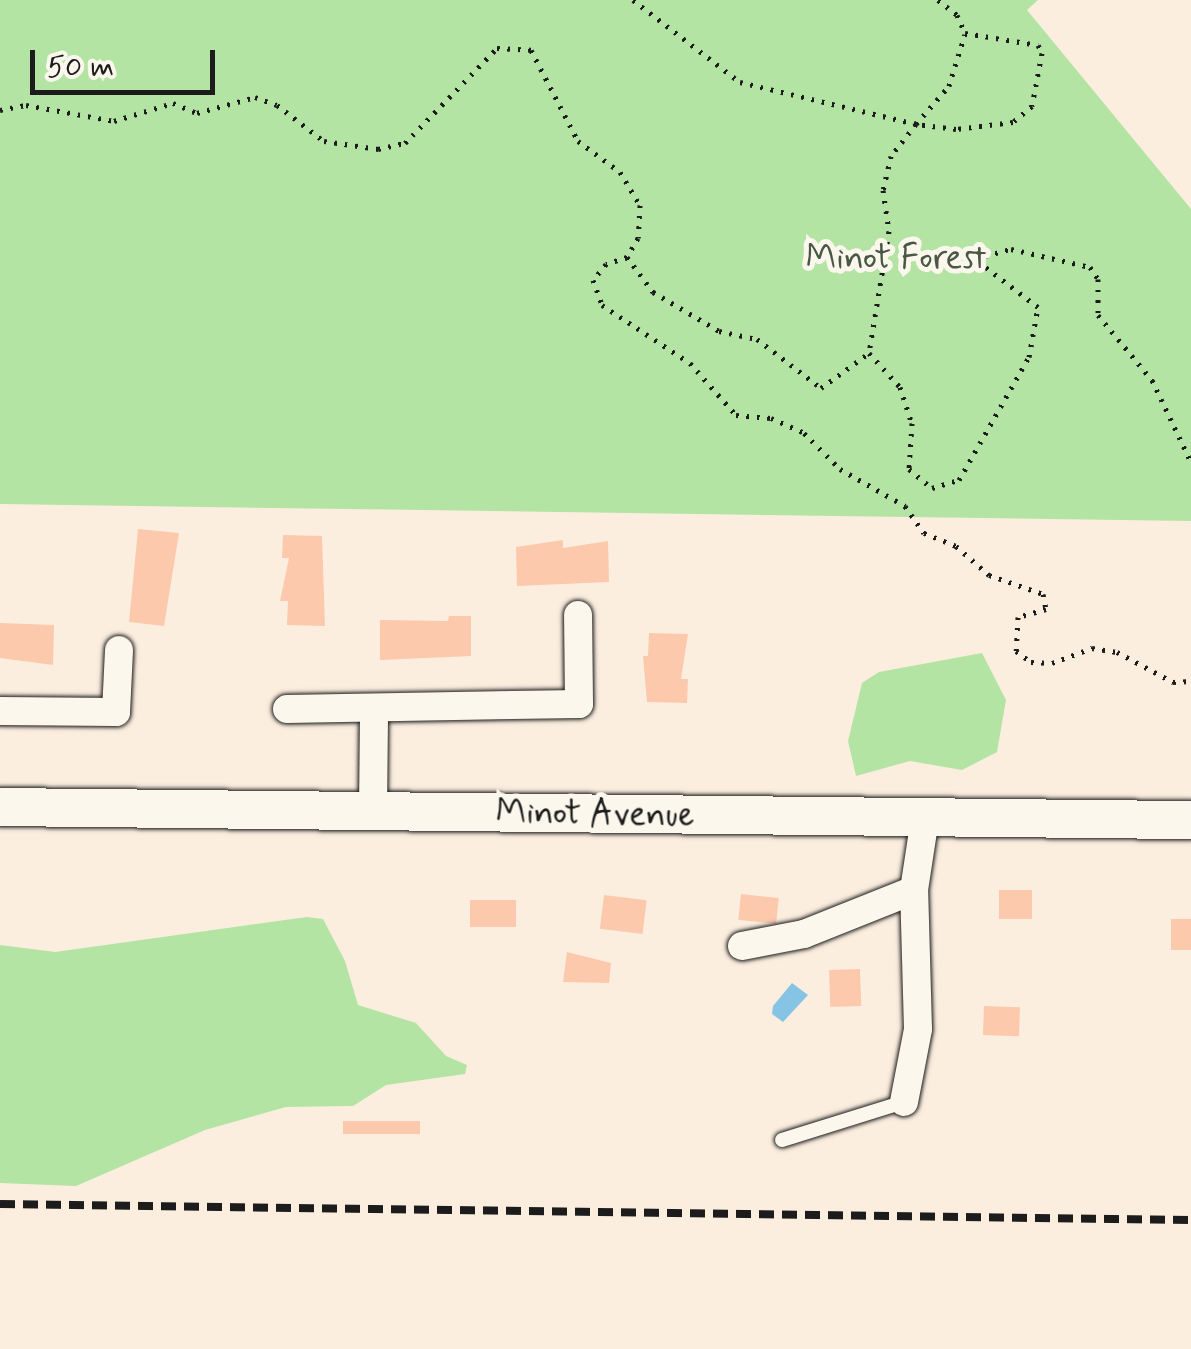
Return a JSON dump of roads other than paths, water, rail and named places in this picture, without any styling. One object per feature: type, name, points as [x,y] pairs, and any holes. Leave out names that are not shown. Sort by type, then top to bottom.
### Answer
[{"type":"main road","name":"Minot Avenue","points":[[0,807],[1191,820]]},
{"type":"street","points":[[287,708],[579,704],[578,615]]},
{"type":"street","points":[[0,710],[116,712],[119,650]]},
{"type":"street","points":[[373,811],[374,709]]},
{"type":"street","points":[[904,1102],[918,1030],[914,890],[926,818]]},
{"type":"street","points":[[742,946],[804,934],[914,890]]},
{"type":"lane","points":[[782,1140],[904,1102]]},
{"type":"water","points":[[792,983],[808,995],[783,1022],[772,1014],[773,1006]]},
{"type":"railway","points":[[0,1204],[1191,1220]]},
{"type":"park label","name":"Minot Forest","points":[[896,258]]}]
